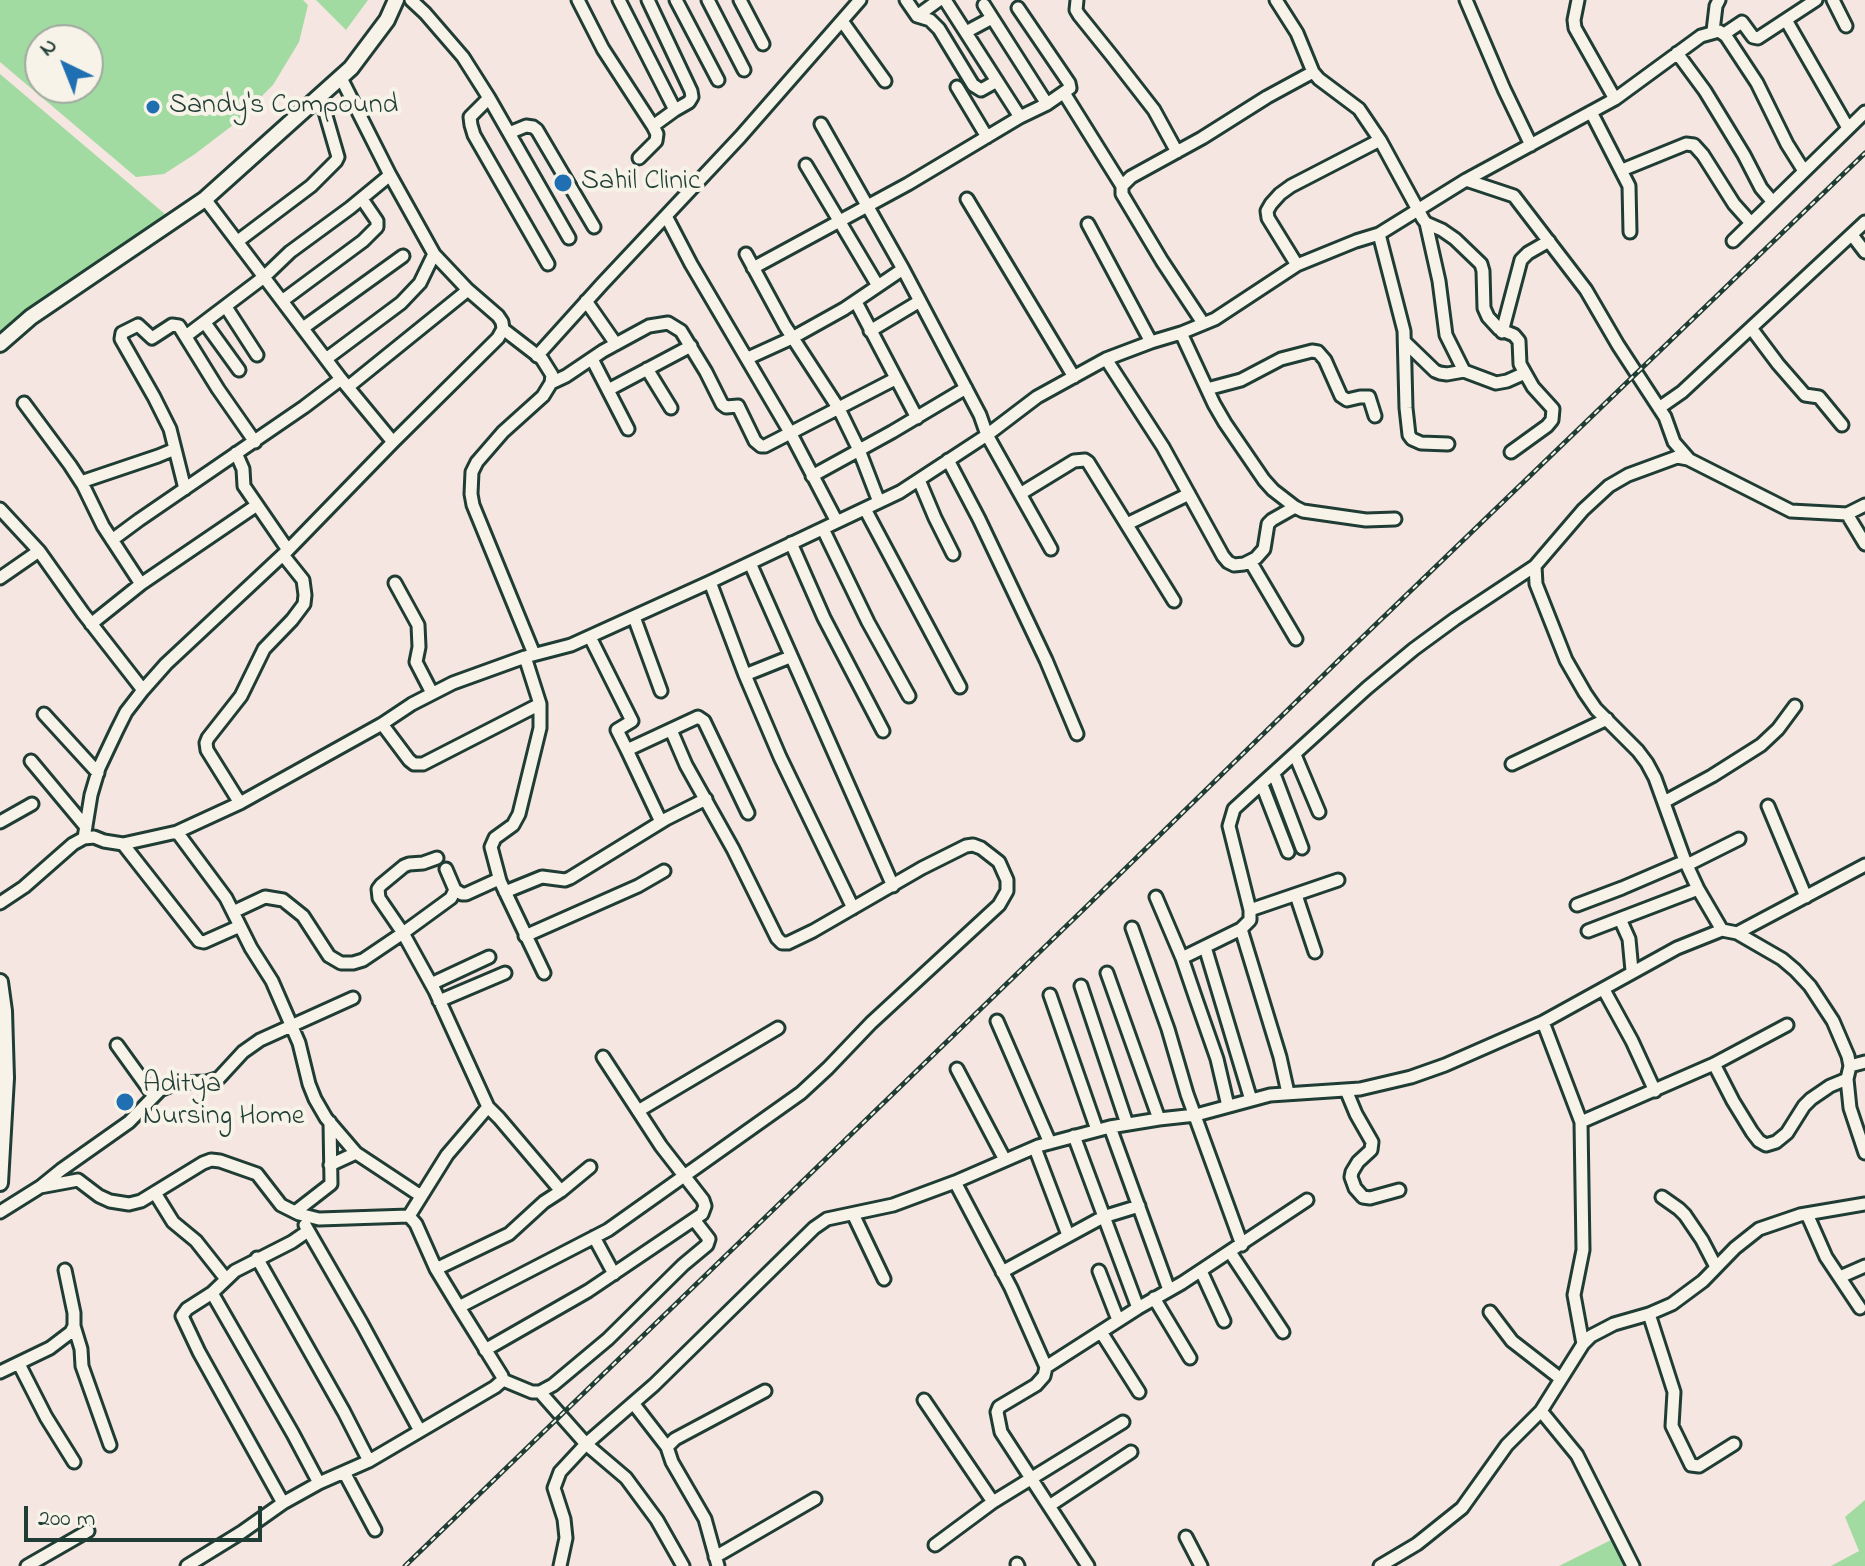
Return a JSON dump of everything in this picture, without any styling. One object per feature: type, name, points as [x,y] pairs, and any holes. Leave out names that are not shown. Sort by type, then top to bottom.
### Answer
[{"type":"main road","points":[[0,344],[31,317],[205,199],[351,68],[387,20],[396,0]]},
{"type":"main road","points":[[0,982],[6,1078],[0,1183]]},
{"type":"street","points":[[411,0],[463,57],[569,238]]},
{"type":"street","points":[[578,0],[603,49],[657,134],[656,141],[639,158]]},
{"type":"street","points":[[619,0],[675,110]]},
{"type":"street","points":[[648,0],[692,97],[653,126]]},
{"type":"street","points":[[676,0],[718,80]]},
{"type":"street","points":[[708,0],[744,70]]},
{"type":"street","points":[[740,0],[763,44]]},
{"type":"street","points":[[537,356],[769,106],[860,0]]},
{"type":"street","points":[[906,0],[917,16],[930,20],[939,29],[973,85],[981,90],[997,81]]},
{"type":"street","points":[[917,16],[939,0]]},
{"type":"street","points":[[945,0],[1020,117]]},
{"type":"street","points":[[1077,0],[1079,15],[1154,110],[1177,152]]},
{"type":"street","points":[[1276,0],[1297,33],[1313,72],[1359,109],[1380,140],[1421,216],[1439,281],[1446,335],[1464,371]]},
{"type":"street","points":[[1466,0],[1531,145]]},
{"type":"street","points":[[1578,0],[1575,28],[1615,99]]},
{"type":"street","points":[[1719,0],[1716,6],[1718,32],[1757,83],[1804,171]]},
{"type":"street","points":[[31,761],[85,832],[94,837],[123,844],[174,834],[240,803],[453,683],[590,637],[900,492],[987,435],[1037,397],[1106,359],[1215,319],[1297,265],[1421,216],[1466,180],[1615,99],[1701,36],[1742,22],[1753,37],[1758,38],[1816,0]]},
{"type":"street","points":[[1833,0],[1846,26]]},
{"type":"street","points":[[984,5],[1047,104]]},
{"type":"street","points":[[753,268],[908,184],[1070,88],[1018,8]]},
{"type":"street","points":[[966,32],[992,18]]},
{"type":"street","points":[[1786,20],[1848,128]]},
{"type":"street","points":[[842,21],[885,81]]},
{"type":"street","points":[[1677,53],[1700,84],[1761,188],[1772,201]]},
{"type":"street","points":[[1122,186],[1131,177],[1313,72]]},
{"type":"street","points":[[341,78],[434,254],[501,319],[503,329],[537,356],[552,375],[543,396],[503,432],[477,462],[470,485],[473,505],[529,656],[540,704],[540,728],[519,814],[513,825],[492,842],[491,847],[499,879],[544,973]]},
{"type":"street","points":[[957,87],[987,137]]},
{"type":"street","points":[[1064,93],[1122,186],[1122,194],[1162,261],[1203,323]]},
{"type":"street","points":[[238,241],[311,186],[336,161],[338,157],[320,95]]},
{"type":"street","points":[[489,98],[470,117],[474,135],[548,264]]},
{"type":"street","points":[[1591,112],[1629,186],[1630,232]]},
{"type":"street","points":[[1733,241],[1865,112]]},
{"type":"street","points":[[821,124],[903,269],[984,423],[987,435],[1051,549]]},
{"type":"street","points":[[509,133],[529,125],[537,130],[594,227]]},
{"type":"street","points":[[1297,265],[1268,218],[1267,211],[1271,204],[1291,186],[1380,140]]},
{"type":"street","points":[[1622,170],[1686,144],[1694,145],[1734,204],[1751,223]]},
{"type":"street","points":[[806,165],[878,286]]},
{"type":"street","points":[[186,336],[390,175]]},
{"type":"street","points":[[1466,180],[1514,196],[1586,290],[1665,417],[1674,442],[1688,459]]},
{"type":"street","points":[[205,199],[344,383],[393,442]]},
{"type":"street","points":[[282,301],[377,227],[377,221],[362,199]]},
{"type":"street","points":[[967,199],[1074,377]]},
{"type":"street","points":[[666,216],[791,434],[837,522]]},
{"type":"street","points":[[1421,216],[1455,239],[1481,264],[1484,308],[1488,317],[1502,332],[1514,335],[1519,341],[1520,364],[1538,394],[1550,404],[1552,420],[1511,452]]},
{"type":"street","points":[[1659,408],[1682,392],[1865,222]]},
{"type":"street","points":[[1088,224],[1151,342]]},
{"type":"street","points":[[1379,234],[1404,331],[1409,435],[1421,443],[1448,444]]},
{"type":"street","points":[[1852,235],[1865,252]]},
{"type":"street","points":[[1502,332],[1521,260],[1549,241]]},
{"type":"street","points":[[326,359],[401,303],[420,283],[434,254]]},
{"type":"street","points":[[746,254],[792,338],[839,409],[879,502]]},
{"type":"street","points":[[303,328],[403,256]]},
{"type":"street","points":[[748,358],[792,338],[856,302],[903,269]]},
{"type":"street","points":[[112,540],[236,453],[344,383],[468,290]]},
{"type":"street","points":[[586,301],[616,344]]},
{"type":"street","points":[[870,331],[920,301]]},
{"type":"street","points":[[856,302],[917,418]]},
{"type":"street","points":[[226,307],[257,355]]},
{"type":"street","points":[[205,323],[239,370]]},
{"type":"street","points":[[551,383],[649,326],[668,323],[681,331],[691,346],[722,404],[740,409],[758,444],[765,446],[895,379]]},
{"type":"street","points":[[185,489],[163,413],[120,337],[122,333],[138,325],[152,338],[174,324],[179,326],[255,442]]},
{"type":"street","points":[[1751,328],[1805,395],[1819,397],[1842,425]]},
{"type":"street","points":[[0,903],[24,887],[85,832],[98,773],[126,712],[143,690],[166,664],[286,552],[498,338],[503,329]]},
{"type":"street","points":[[1181,333],[1225,423],[1264,480],[1295,507],[1346,518],[1395,519]]},
{"type":"street","points":[[1405,342],[1435,371],[1447,374],[1464,371],[1496,383],[1525,373]]},
{"type":"street","points":[[608,390],[691,346]]},
{"type":"street","points":[[1207,389],[1241,380],[1281,359],[1312,351],[1318,352],[1325,360],[1341,396],[1347,400],[1369,397],[1375,416]]},
{"type":"street","points":[[592,359],[628,429]]},
{"type":"street","points":[[1106,359],[1163,447],[1228,562],[1234,565],[1261,554],[1268,524],[1295,507]]},
{"type":"street","points":[[647,369],[671,408]]},
{"type":"street","points":[[812,476],[966,388]]},
{"type":"street","points":[[24,403],[63,454],[97,516],[141,584]]},
{"type":"street","points":[[81,482],[175,449]]},
{"type":"street","points":[[236,453],[243,469],[244,486],[303,580],[305,595],[304,604],[264,649],[241,696],[206,743],[207,750],[240,803]]},
{"type":"street","points":[[1182,958],[1241,929],[1250,920],[1229,826],[1234,809],[1414,649],[1535,566],[1583,510],[1609,486],[1628,475],[1677,457],[1688,459],[1791,511],[1847,514],[1865,505]]},
{"type":"street","points":[[948,460],[1046,660],[1077,734]]},
{"type":"street","points":[[1020,494],[1074,461],[1088,462],[1174,601]]},
{"type":"street","points":[[919,480],[953,554]]},
{"type":"street","points":[[1127,524],[1189,494]]},
{"type":"street","points":[[91,624],[141,584],[257,505]]},
{"type":"street","points":[[0,509],[39,551],[143,690]]},
{"type":"street","points":[[865,509],[960,687]]},
{"type":"street","points":[[1847,514],[1865,544]]},
{"type":"street","points":[[823,529],[868,622],[909,696]]},
{"type":"street","points":[[791,543],[824,618],[883,731]]},
{"type":"street","points":[[0,578],[39,551]]},
{"type":"street","points":[[1250,561],[1296,639]]},
{"type":"street","points":[[750,563],[893,886]]},
{"type":"street","points":[[1535,566],[1536,584],[1566,660],[1585,693],[1647,763],[1686,863],[1722,930]]},
{"type":"street","points":[[710,582],[780,757],[853,908]]},
{"type":"street","points":[[395,583],[418,625],[416,662],[432,693]]},
{"type":"street","points":[[634,617],[661,691]]},
{"type":"street","points":[[590,637],[632,721],[617,730],[661,822]]},
{"type":"street","points":[[745,675],[790,657]]},
{"type":"street","points":[[382,724],[409,760],[414,764],[423,764],[540,704]]},
{"type":"street","points":[[1664,802],[1761,745],[1795,706]]},
{"type":"street","points":[[44,714],[98,773]]},
{"type":"street","points":[[627,750],[693,718],[701,718],[748,813]]},
{"type":"street","points":[[1512,764],[1607,719]]},
{"type":"street","points":[[459,1307],[616,1225],[801,1093],[871,1023],[999,905],[1007,891],[1007,880],[999,862],[981,848],[966,846],[813,931],[788,943],[779,941],[686,765],[671,730]]},
{"type":"street","points":[[1295,755],[1319,812]]},
{"type":"street","points":[[1274,774],[1302,848]]},
{"type":"street","points":[[1262,785],[1288,852]]},
{"type":"street","points":[[505,892],[542,877],[570,878],[661,822],[706,799]]},
{"type":"street","points":[[0,822],[32,804]]},
{"type":"street","points":[[1768,806],[1806,897]]},
{"type":"street","points":[[174,834],[226,898],[272,981],[299,1043],[315,1099],[330,1122],[356,1153],[421,1196]]},
{"type":"street","points":[[1577,905],[1739,839]]},
{"type":"street","points":[[123,844],[199,941],[204,942],[240,926]]},
{"type":"street","points":[[437,858],[409,864],[378,889],[379,898],[403,933],[431,984],[488,1107],[561,1191]]},
{"type":"street","points":[[1737,933],[1865,865]]},
{"type":"street","points":[[446,869],[455,890],[466,894],[499,879]]},
{"type":"street","points":[[525,936],[638,886],[664,871]]},
{"type":"street","points":[[1250,910],[1338,880]]},
{"type":"street","points":[[1588,931],[1698,889]]},
{"type":"street","points":[[233,912],[265,897],[283,900],[303,916],[329,956],[341,963],[363,960],[451,898],[455,890]]},
{"type":"street","points":[[1296,895],[1315,952]]},
{"type":"street","points":[[1156,897],[1182,958],[1217,1059],[1228,1106]]},
{"type":"street","points":[[1620,919],[1629,939],[1632,971]]},
{"type":"street","points":[[1132,928],[1242,1245]]},
{"type":"street","points":[[1241,929],[1288,1093]]},
{"type":"street","points":[[560,1566],[566,1538],[564,1519],[554,1488],[560,1472],[586,1444],[827,1219],[893,1205],[1035,1148],[1097,1130],[1196,1115],[1270,1095],[1380,1085],[1433,1069],[1543,1022],[1604,990],[1632,971],[1722,930],[1737,933],[1782,959],[1810,986],[1833,1021],[1848,1056],[1850,1108],[1865,1153]]},
{"type":"street","points":[[1205,947],[1251,1100]]},
{"type":"street","points":[[431,984],[489,957]]},
{"type":"street","points":[[439,1001],[505,973]]},
{"type":"street","points":[[1107,973],[1159,1119]]},
{"type":"street","points":[[1081,986],[1127,1124]]},
{"type":"street","points":[[1604,990],[1655,1091]]},
{"type":"street","points":[[1050,995],[1097,1130]]},
{"type":"street","points":[[0,1212],[129,1122],[153,1095],[167,1085],[219,1078],[248,1047],[353,998]]},
{"type":"street","points":[[997,1021],[1050,1143]]},
{"type":"street","points":[[1543,1022],[1581,1122],[1583,1250],[1574,1295],[1583,1344]]},
{"type":"street","points":[[1581,1122],[1714,1064],[1787,1025]]},
{"type":"street","points":[[638,1111],[778,1028]]},
{"type":"street","points":[[117,1045],[153,1095]]},
{"type":"street","points":[[485,1350],[614,1274],[702,1214],[705,1206],[703,1200],[603,1057]]},
{"type":"street","points":[[1714,1064],[1752,1132],[1766,1145],[1787,1133],[1811,1099],[1865,1062]]},
{"type":"street","points":[[957,1069],[1005,1160]]},
{"type":"street","points":[[1346,1090],[1372,1146],[1352,1172],[1355,1188],[1363,1197],[1370,1198],[1399,1190]]},
{"type":"street","points":[[409,1216],[447,1155],[488,1107]]},
{"type":"street","points":[[297,1213],[331,1184],[330,1122]]},
{"type":"street","points":[[1110,1127],[1169,1290]]},
{"type":"street","points":[[1074,1136],[1138,1308]]},
{"type":"street","points":[[1035,1148],[1068,1235]]},
{"type":"street","points":[[330,1165],[356,1153]]},
{"type":"street","points":[[40,1187],[78,1180],[99,1196],[129,1204],[141,1201],[211,1160],[252,1170],[281,1205],[297,1213],[319,1219],[409,1216]]},
{"type":"street","points":[[436,1269],[504,1237],[590,1167]]},
{"type":"street","points":[[955,1182],[1002,1272],[1046,1367],[1044,1376],[1036,1385],[999,1407],[1001,1432],[1088,1566]]},
{"type":"street","points":[[155,1193],[173,1222],[196,1241],[226,1279]]},
{"type":"street","points":[[1662,1197],[1685,1215],[1716,1267]]},
{"type":"street","points":[[1046,1367],[1242,1245],[1307,1200]]},
{"type":"street","points":[[1380,1566],[1417,1544],[1462,1508],[1507,1445],[1541,1411],[1583,1344],[1599,1331],[1672,1304],[1703,1281],[1759,1229],[1807,1214],[1865,1204]]},
{"type":"street","points":[[1002,1272],[1103,1217],[1139,1206]]},
{"type":"street","points":[[297,1213],[420,1431]]},
{"type":"street","points":[[853,1214],[884,1279]]},
{"type":"street","points":[[1807,1214],[1826,1257],[1860,1308]]},
{"type":"street","points":[[409,1216],[416,1224],[436,1269],[503,1380],[532,1392],[540,1392],[553,1385],[608,1339],[707,1245],[709,1239],[695,1221]]},
{"type":"street","points":[[283,1503],[182,1318],[187,1309],[212,1293],[235,1271],[308,1231]]},
{"type":"street","points":[[594,1237],[614,1274]]},
{"type":"street","points":[[1230,1252],[1283,1332]]},
{"type":"street","points":[[257,1258],[369,1461]]},
{"type":"street","points":[[1840,1277],[1865,1266]]},
{"type":"street","points":[[65,1270],[82,1366],[110,1445]]},
{"type":"street","points":[[1099,1271],[1118,1320]]},
{"type":"street","points":[[1201,1271],[1224,1321]]},
{"type":"street","points":[[212,1293],[319,1483]]},
{"type":"street","points":[[1154,1298],[1190,1358]]},
{"type":"street","points":[[1490,1312],[1512,1341],[1561,1379]]},
{"type":"street","points":[[1649,1314],[1674,1392],[1672,1426],[1691,1465],[1699,1466],[1734,1444]]},
{"type":"street","points":[[0,1372],[67,1337],[74,1326]]},
{"type":"street","points":[[1101,1332],[1139,1392]]},
{"type":"street","points":[[19,1364],[74,1462]]},
{"type":"street","points":[[187,1566],[283,1503],[369,1461],[503,1380]]},
{"type":"street","points":[[667,1447],[675,1439],[765,1391]]},
{"type":"street","points":[[540,1392],[586,1444],[626,1478],[657,1520],[683,1566]]},
{"type":"street","points":[[924,1400],[993,1502]]},
{"type":"street","points":[[633,1403],[667,1447],[672,1462],[705,1519],[716,1562],[815,1499]]},
{"type":"street","points":[[1541,1411],[1577,1455],[1633,1566]]},
{"type":"street","points":[[935,1545],[993,1502],[1123,1422]]},
{"type":"street","points":[[1049,1506],[1131,1452]]},
{"type":"street","points":[[344,1472],[375,1530]]},
{"type":"street","points":[[27,1566],[88,1531]]},
{"type":"street","points":[[1186,1537],[1201,1566]]},
{"type":"green space","name":"Sandy's Compound","points":[[0,0],[303,0],[308,5],[299,42],[273,85],[233,125],[164,174],[136,177],[50,104],[104,104],[104,24],[24,24],[24,82],[0,62]]},
{"type":"green space","points":[[316,0],[368,0],[346,30]]},
{"type":"green space","points":[[0,74],[24,94],[24,104],[35,104],[172,220],[0,343]]},
{"type":"green space","points":[[1865,1500],[1865,1566],[1831,1566],[1859,1551],[1845,1517]]},
{"type":"green space","points":[[1621,1535],[1641,1566],[1559,1566]]},
{"type":"railway","points":[[405,1566],[1865,153]]},
{"type":"place","name":"Sandy's Compound","points":[[153,107]]},
{"type":"place","name":"Sahil Clinic","points":[[563,183]]},
{"type":"place","name":"Aditya Nursing Home","points":[[125,1102]]}]
